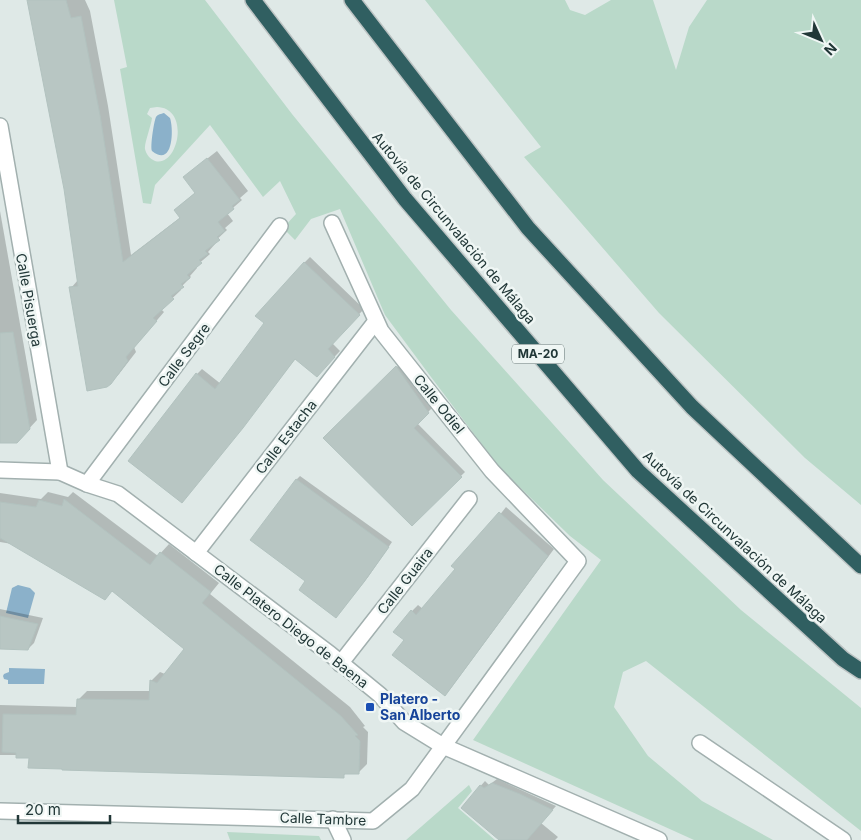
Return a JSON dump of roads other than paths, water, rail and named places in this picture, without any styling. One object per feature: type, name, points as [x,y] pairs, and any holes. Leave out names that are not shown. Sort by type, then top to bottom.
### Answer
[{"type":"highway","name":"Autovía de Circunvalación de Málaga","points":[[253,0],[405,199],[638,471],[843,659],[861,671]]},
{"type":"highway","points":[[352,0],[528,228],[692,407],[861,566]]},
{"type":"street","name":"Calle Pisuerga","points":[[0,126],[60,472]]},
{"type":"street","name":"Calle Odiel","points":[[332,223],[381,332],[492,471],[578,561]]},
{"type":"street","name":"Calle Segre","points":[[87,484],[280,226]]},
{"type":"street","name":"Calle Estacha","points":[[196,553],[376,321]]},
{"type":"street","name":"Calle Platero Diego de Baena","points":[[0,470],[60,472],[87,484],[118,494],[330,654],[380,695],[404,722],[443,746],[659,840]]},
{"type":"street","name":"Calle Guaira","points":[[340,664],[469,499]]},
{"type":"street","name":"Calle Tambre","points":[[0,811],[373,821],[412,788],[578,561]]},
{"type":"street","points":[[700,743],[843,840]]},
{"type":"street","points":[[333,819],[343,840]]},
{"type":"water","points":[[164,113],[170,118],[172,138],[168,151],[164,155],[159,155],[152,151],[152,134],[156,117]]},
{"type":"water","points":[[18,585],[30,588],[35,593],[28,618],[6,613],[12,588]]},
{"type":"water","points":[[9,668],[45,669],[44,684],[8,684],[8,680],[4,679],[3,676],[9,672]]},
{"type":"place","name":"Platero - San Alberto","points":[[370,707]]}]
